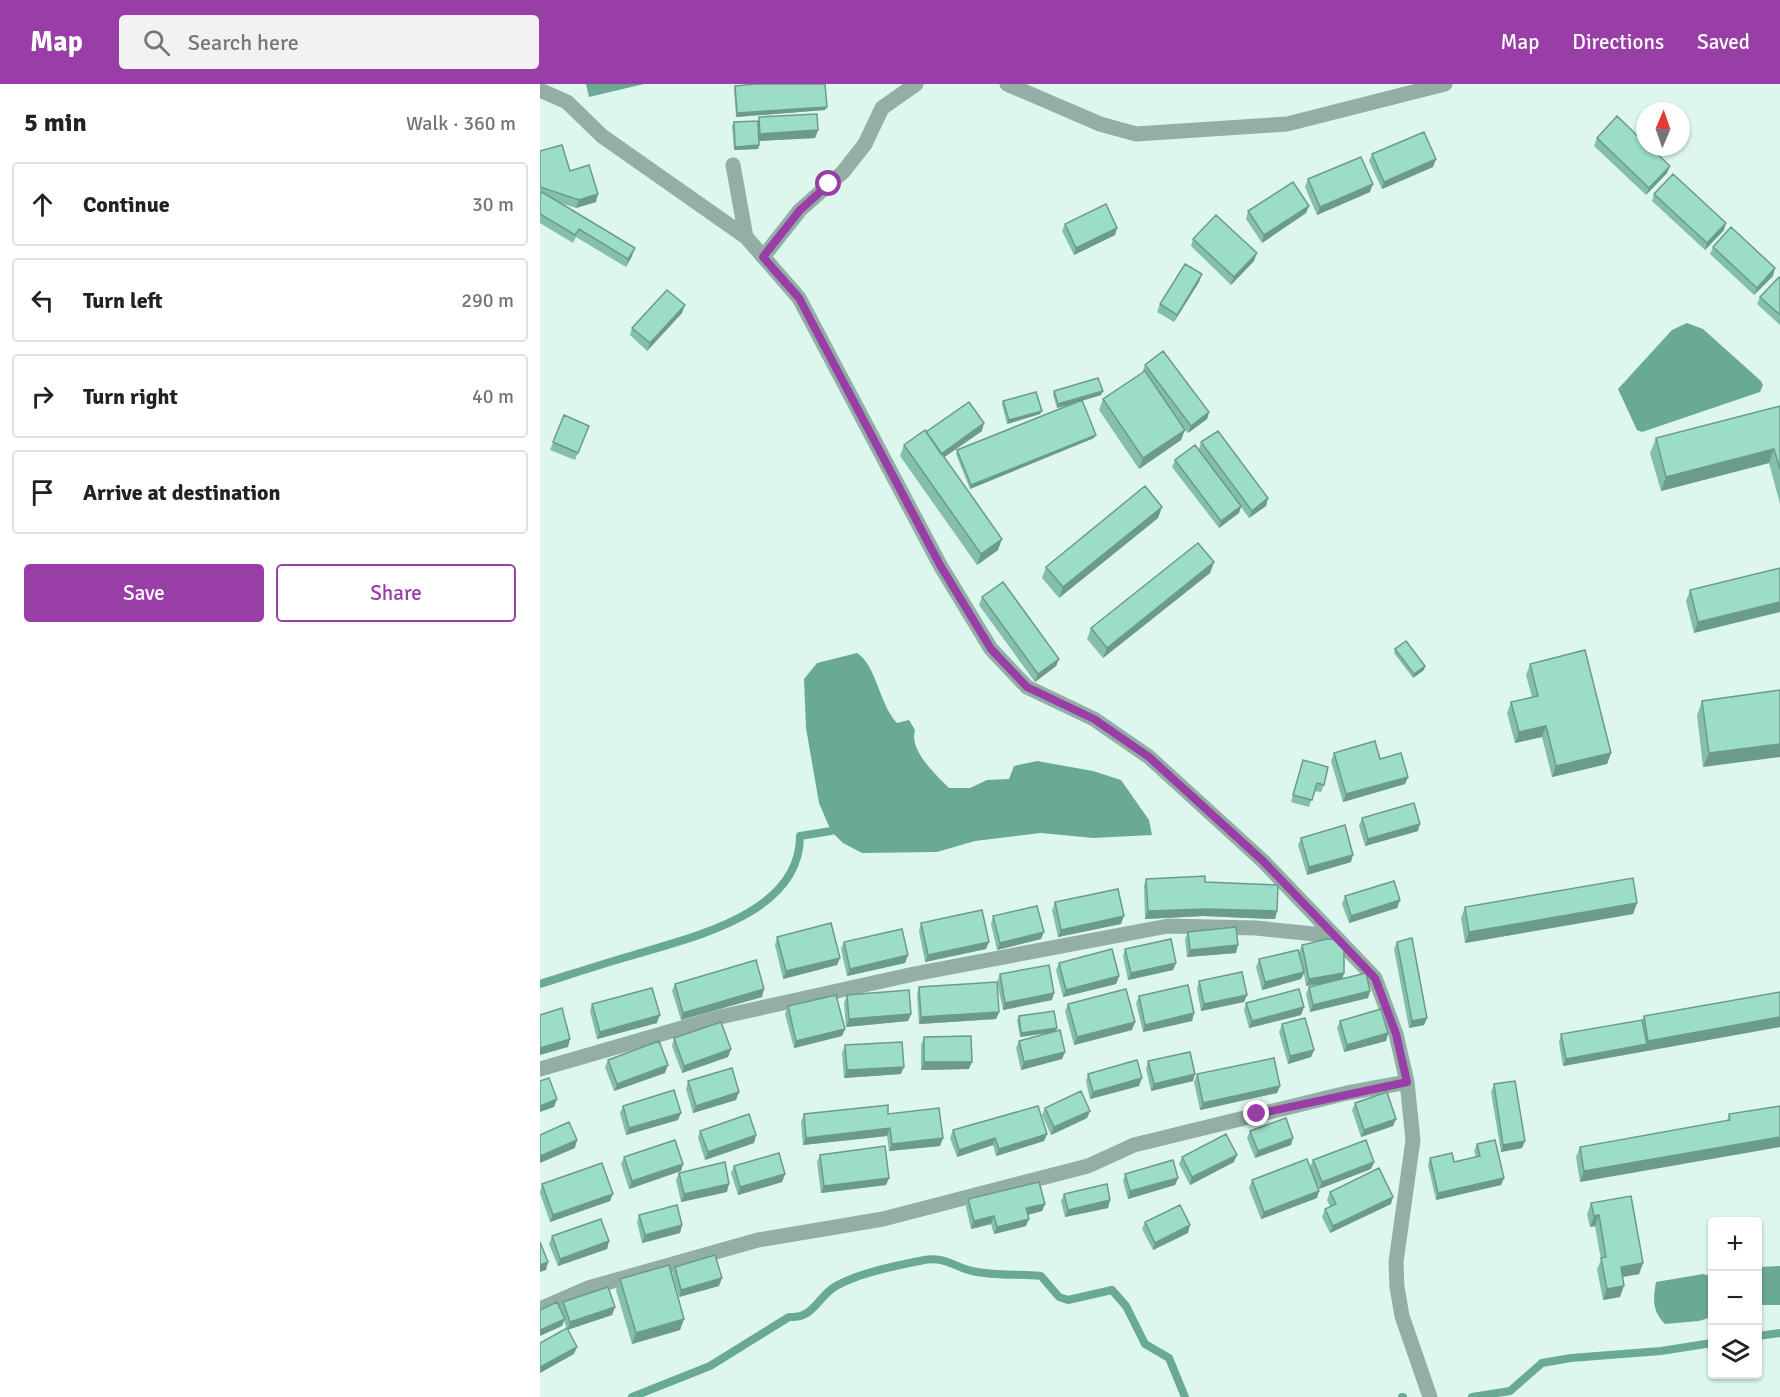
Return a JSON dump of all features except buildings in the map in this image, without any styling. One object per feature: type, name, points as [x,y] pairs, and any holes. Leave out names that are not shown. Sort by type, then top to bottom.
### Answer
[{"type":"street","points":[[565,84],[567,102]]},
{"type":"street","points":[[763,257],[800,210],[843,172],[865,144],[882,108],[916,84]]},
{"type":"street","points":[[1007,84],[1100,124],[1136,134],[1287,124],[1445,84]]},
{"type":"street","points":[[540,90],[567,102],[602,136],[746,237],[799,298],[940,565],[991,649],[1027,687],[1094,719],[1149,757],[1263,861],[1375,978],[1396,1034],[1407,1082],[1413,1140],[1396,1262],[1397,1287],[1402,1316],[1430,1397]]},
{"type":"street","points":[[733,165],[746,237]]},
{"type":"street","points":[[540,1069],[720,1017],[914,974],[1168,926],[1256,928],[1334,936]]},
{"type":"street","points":[[540,1309],[588,1288],[758,1240],[883,1219],[1088,1166],[1134,1145],[1347,1093],[1407,1082]]},
{"type":"shaded area","points":[[586,84],[644,84],[589,97]]},
{"type":"shaded area","points":[[1687,323],[1703,329],[1761,381],[1763,385],[1760,392],[1642,432],[1637,430],[1618,389],[1672,330]]},
{"type":"shaded area","points":[[857,653],[869,666],[891,715],[897,723],[909,720],[915,730],[914,738],[919,753],[949,788],[970,788],[987,780],[1009,779],[1014,766],[1037,761],[1093,771],[1121,780],[1149,820],[1152,835],[1093,838],[1041,833],[975,841],[937,852],[862,853],[843,843],[831,831],[819,803],[806,728],[804,679],[817,663]]},
{"type":"shaded area","points":[[1780,1266],[1780,1305],[1762,1305],[1762,1267]]},
{"type":"shaded area","points":[[1708,1275],[1708,1318],[1665,1324],[1654,1304],[1656,1282]]},
{"type":"waterway","points":[[540,984],[687,939],[741,917],[764,902],[783,884],[795,862],[800,836],[831,831]]},
{"type":"waterway","points":[[632,1397],[710,1366],[789,1317],[804,1315],[836,1286],[846,1281],[879,1270],[931,1259],[980,1273],[1041,1276],[1059,1297],[1068,1300],[1112,1290],[1126,1306],[1145,1344],[1169,1358],[1185,1397]]},
{"type":"waterway","points":[[1762,1335],[1780,1333]]},
{"type":"waterway","points":[[1472,1397],[1510,1391],[1542,1363],[1571,1358],[1661,1351],[1708,1344]]},
{"type":"route","points":[[829,184],[800,210],[763,257],[799,298],[940,565],[991,649],[1027,687],[1094,719],[1149,757],[1263,861],[1375,978],[1396,1034],[1407,1082],[1257,1114]]}]
